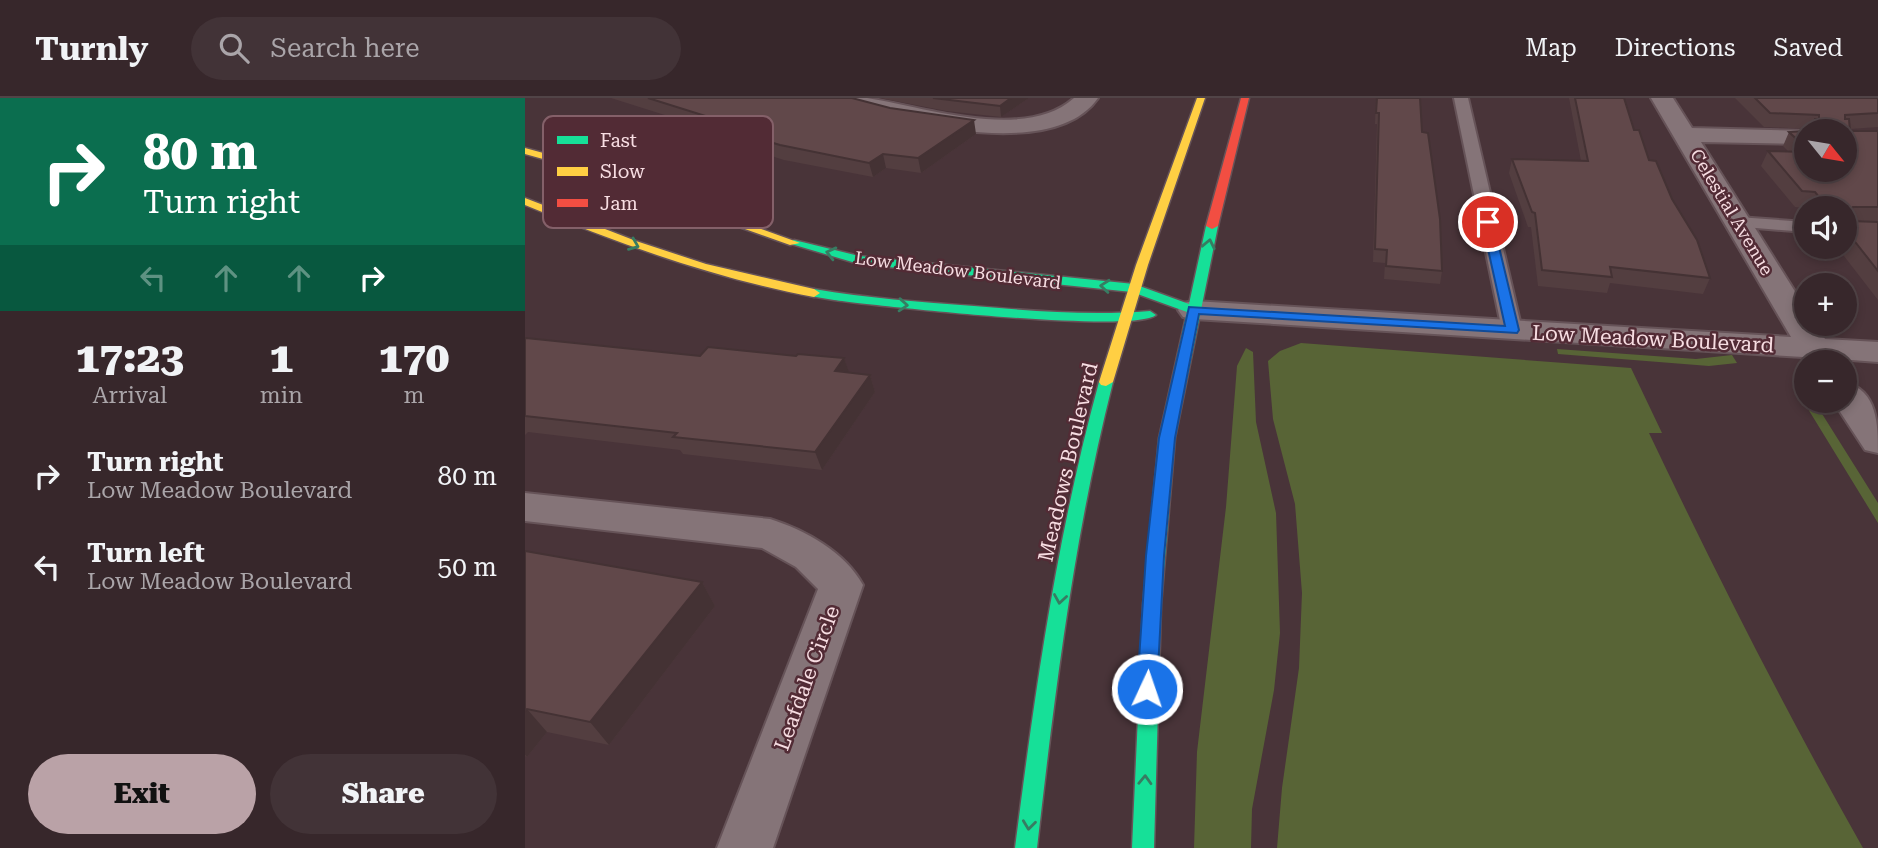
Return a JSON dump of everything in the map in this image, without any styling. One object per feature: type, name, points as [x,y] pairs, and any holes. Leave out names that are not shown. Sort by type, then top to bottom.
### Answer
[{"type":"main road","name":"Meadows Boulevard","points":[[1026,848],[1046,688],[1067,552],[1093,433],[1134,288],[1201,98]]},
{"type":"main road","points":[[1143,848],[1147,689],[1155,556],[1167,438],[1193,310],[1245,98]]},
{"type":"main road","name":"Low Meadow Boulevard","points":[[525,152],[543,156]]},
{"type":"main road","name":"Low Meadow Boulevard","points":[[525,201],[543,208]]},
{"type":"main road","name":"Low Meadow Boulevard","points":[[593,228],[668,258],[722,275],[794,292],[890,304],[1058,317],[1125,318],[1193,310]]},
{"type":"main road","name":"Low Meadow Boulevard","points":[[746,228],[859,260],[982,275],[1134,288],[1193,310]]},
{"type":"street","points":[[840,98],[901,113],[1012,126],[1055,122],[1077,109],[1087,98]]},
{"type":"street","name":"Celestial Avenue","points":[[1662,98],[1815,350]]},
{"type":"street","points":[[1686,135],[1794,136]]},
{"type":"street","name":"Low Meadow Boulevard","points":[[1193,310],[1512,330],[1794,353]]},
{"type":"street","name":"Low Meadow Boulevard","points":[[1857,353],[1878,352]]},
{"type":"street","points":[[1857,410],[1878,441]]},
{"type":"street","name":"Leafdale Circle","points":[[525,507],[770,534],[811,556],[841,585],[745,848]]},
{"type":"lane","name":"Low Meadow Boulevard","points":[[1461,98],[1512,330]]},
{"type":"lane","points":[[1738,222],[1794,226]]},
{"type":"green space","points":[[1301,343],[1631,368],[1662,433],[1649,433],[1674,486],[1779,694],[1863,848],[1277,848],[1282,788],[1299,668],[1302,593],[1295,504],[1273,419],[1268,361],[1280,351]]},
{"type":"green space","points":[[1246,348],[1253,352],[1256,422],[1276,513],[1280,633],[1274,690],[1252,809],[1251,848],[1194,848],[1197,752],[1226,507],[1237,366]]},
{"type":"green space","points":[[1557,349],[1696,359],[1732,355],[1737,363],[1709,366],[1558,354]]},
{"type":"green space","points":[[1810,413],[1822,413],[1878,503],[1878,523]]},
{"type":"building","points":[[648,98],[852,98],[890,108],[974,120],[918,158],[883,154],[869,163],[773,143],[773,116],[705,116]]},
{"type":"building","points":[[933,98],[1011,98],[1000,106]]},
{"type":"building","points":[[1377,98],[1420,98],[1422,132],[1428,133],[1440,219],[1442,271],[1386,266],[1387,250],[1375,249],[1379,113],[1376,113]]},
{"type":"building","points":[[1575,98],[1624,98],[1634,130],[1639,130],[1649,160],[1656,161],[1672,199],[1697,240],[1710,278],[1610,267],[1612,277],[1542,270],[1535,213],[1532,212],[1512,159],[1588,161]]},
{"type":"building","points":[[1755,98],[1878,98],[1878,113],[1845,115],[1845,119],[1770,113]]},
{"type":"building","points":[[1857,131],[1878,131],[1878,207],[1857,207],[1857,196],[1818,196],[1815,192],[1802,191],[1794,182],[1857,182]]},
{"type":"building","points":[[1768,151],[1794,152],[1794,182]]},
{"type":"building","points":[[1857,221],[1878,222],[1878,271],[1857,244]]},
{"type":"building","points":[[525,338],[700,356],[708,347],[844,358],[835,371],[870,375],[815,452],[673,437],[677,433],[525,416]]},
{"type":"building","points":[[525,551],[702,582],[590,722],[527,709],[525,711]]},
{"type":"traffic: fast","points":[[1143,848],[1152,605],[1167,438],[1212,226]]},
{"type":"traffic: fast","points":[[794,243],[859,260],[1134,288],[1194,310]]},
{"type":"traffic: fast","points":[[814,293],[894,303],[1040,315],[1150,315]]},
{"type":"traffic: fast","points":[[1026,848],[1066,555],[1106,382]]},
{"type":"traffic: slow","points":[[1106,382],[1142,265],[1201,98]]},
{"type":"traffic: slow","points":[[525,151],[543,156]]},
{"type":"traffic: slow","points":[[525,201],[543,208]]},
{"type":"traffic: slow","points":[[594,228],[702,267],[814,293]]},
{"type":"traffic: slow","points":[[752,228],[794,243]]},
{"type":"traffic: jam","points":[[1212,226],[1245,98]]},
{"type":"route","points":[[1147,689],[1155,556],[1167,438],[1193,310],[1512,330],[1488,222]]}]
